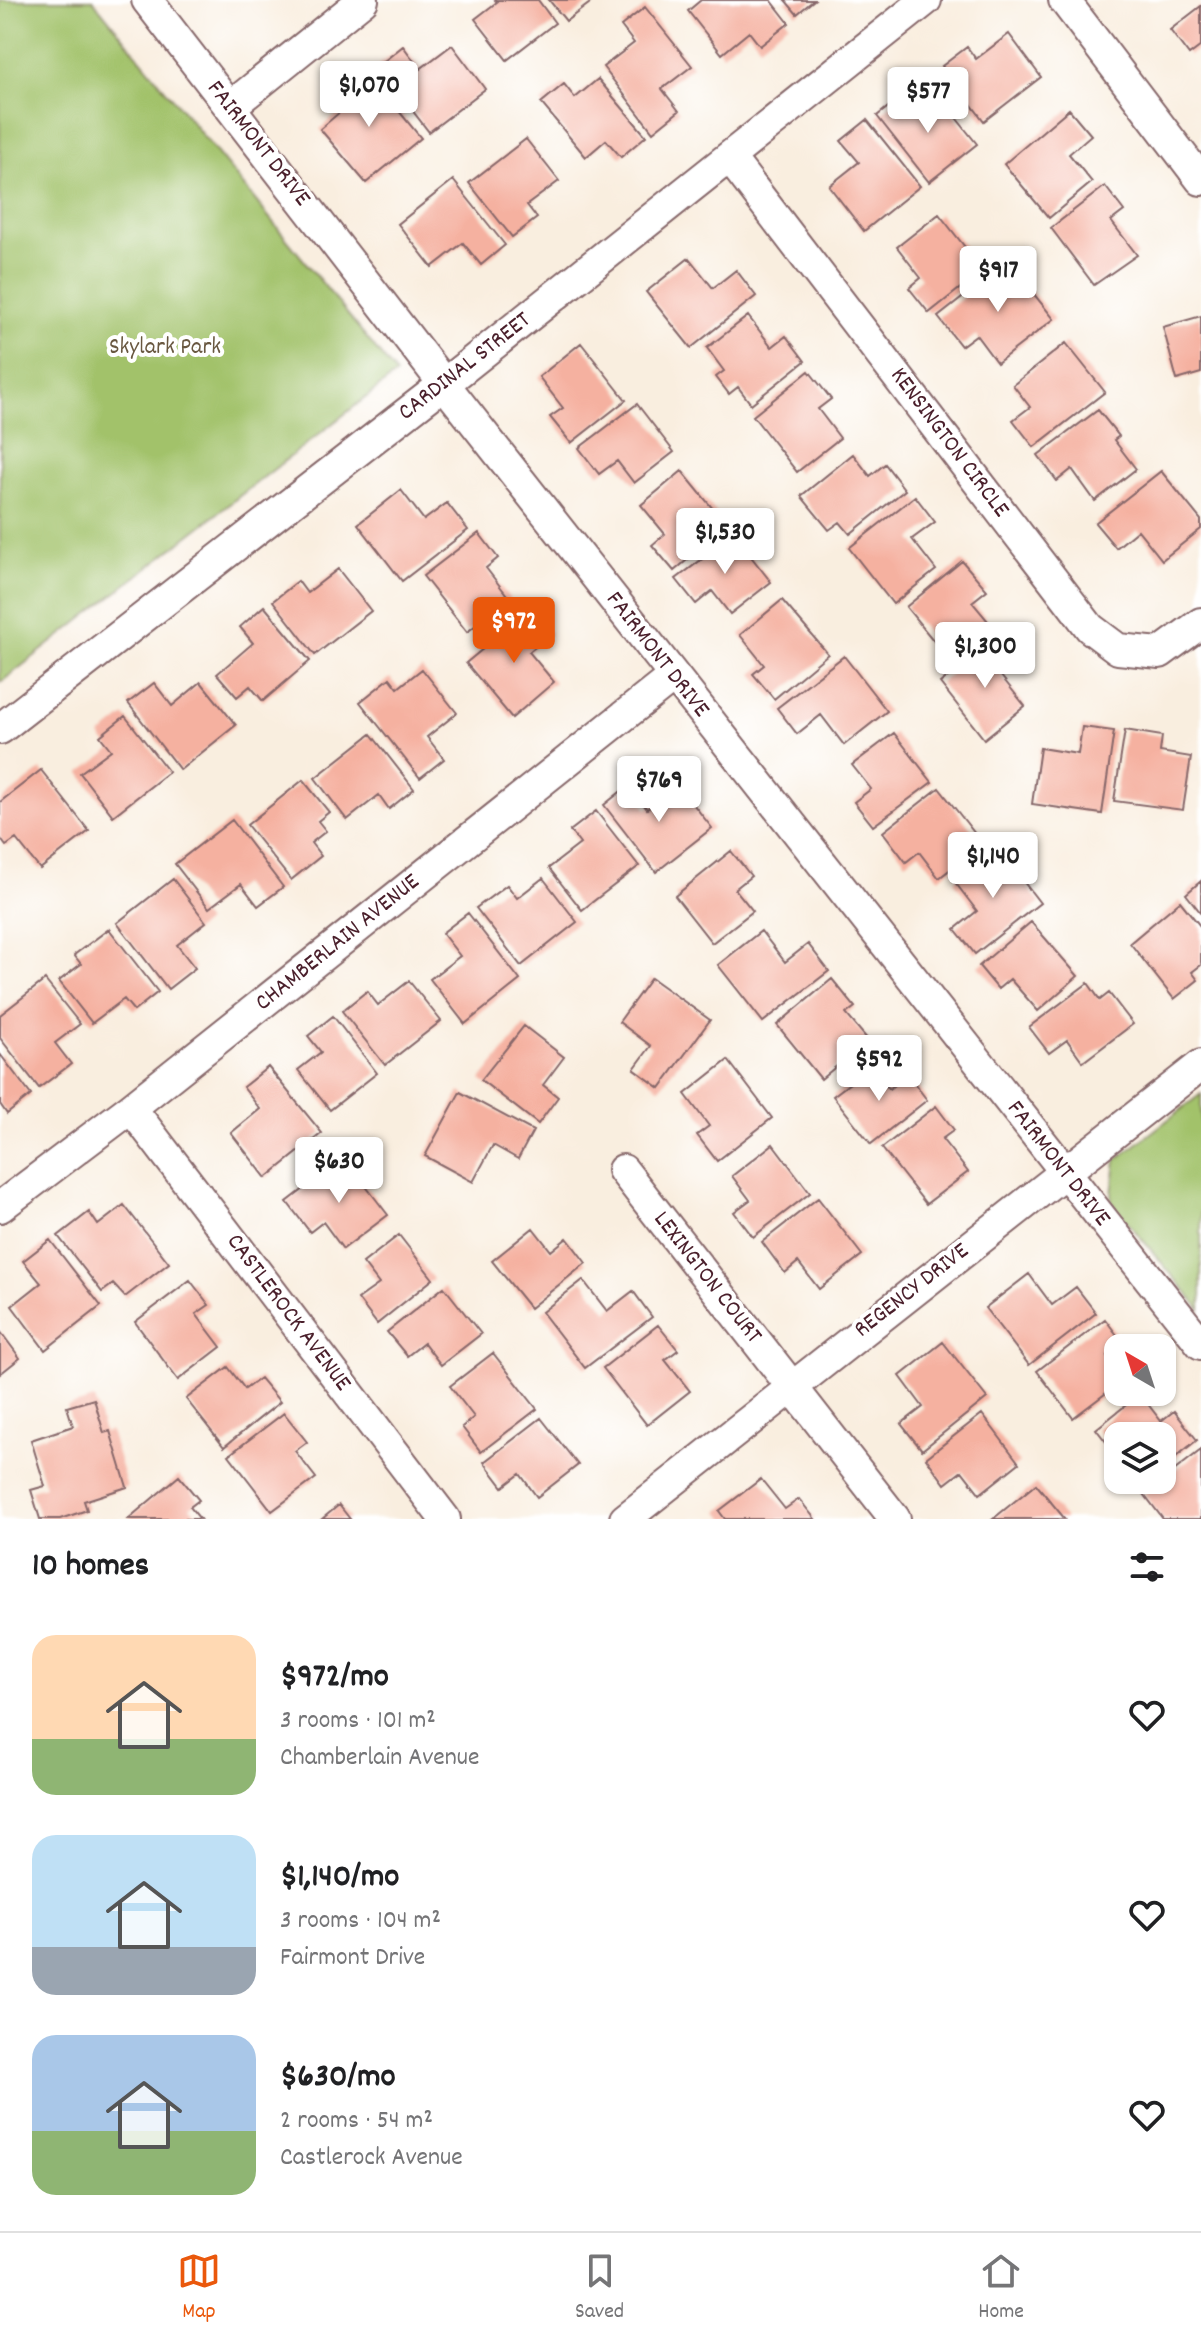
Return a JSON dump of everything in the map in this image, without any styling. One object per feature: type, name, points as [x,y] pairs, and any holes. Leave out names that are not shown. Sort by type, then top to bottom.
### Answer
[{"type":"street","name":"FAIRMONT DRIVE","points":[[147,0],[444,384],[1201,1344]]},
{"type":"street","points":[[230,107],[363,0]]},
{"type":"street","name":"CARDINAL STREET","points":[[0,729],[444,384],[926,0]]},
{"type":"street","points":[[1064,0],[1201,180]]},
{"type":"street","name":"KENSINGTON CIRCLE","points":[[729,157],[1090,628],[1118,649],[1160,653],[1201,623]]},
{"type":"street","name":"CHAMBERLAIN AVENUE","points":[[0,1207],[131,1108],[674,676]]},
{"type":"street","name":"REGENCY DRIVE","points":[[625,1519],[1201,1065]]},
{"type":"street","name":"CASTLEROCK AVENUE","points":[[131,1108],[445,1519]]},
{"type":"street","name":"LEXINGTON COURT","points":[[623,1170],[895,1519]]},
{"type":"green space","name":"Skylark Park","points":[[0,0],[93,0],[396,374],[0,683]]},
{"type":"green space","points":[[1201,1094],[1201,1310],[1111,1202],[1116,1160]]},
{"type":"building","points":[[495,0],[538,0],[555,23],[507,60],[475,19],[497,2]]},
{"type":"building","points":[[549,0],[594,0],[566,21]]},
{"type":"building","points":[[701,0],[771,0],[789,23],[760,46],[749,32],[722,54],[688,11]]},
{"type":"building","points":[[785,0],[814,0],[797,14]]},
{"type":"building","points":[[1201,6],[1201,46],[1189,55],[1170,30]]},
{"type":"building","points":[[645,7],[692,66],[662,89],[679,111],[653,132],[603,67],[634,43],[621,26]]},
{"type":"building","points":[[1009,34],[1041,77],[984,121],[942,66],[967,47],[976,59]]},
{"type":"building","points":[[452,45],[485,89],[429,132],[378,66],[403,46],[420,69]]},
{"type":"building","points":[[367,72],[421,138],[366,183],[320,129],[347,106],[338,96]]},
{"type":"building","points":[[598,79],[646,136],[621,157],[606,140],[586,157],[541,103],[564,84],[575,98]]},
{"type":"building","points":[[937,94],[977,144],[929,182],[877,116],[902,96],[915,112]]},
{"type":"building","points":[[1069,109],[1091,135],[1069,154],[1092,182],[1049,218],[1004,164]]},
{"type":"building","points":[[867,120],[920,186],[864,231],[829,186],[859,162],[841,141]]},
{"type":"building","points":[[526,139],[559,181],[527,205],[537,218],[512,237],[469,183]]},
{"type":"building","points":[[453,180],[505,245],[481,265],[463,243],[432,267],[398,224]]},
{"type":"building","points":[[1105,186],[1124,211],[1111,221],[1137,255],[1094,285],[1051,228]]},
{"type":"building","points":[[939,214],[983,270],[929,313],[909,288],[921,278],[897,247]]},
{"type":"building","points":[[689,258],[713,288],[736,270],[756,296],[691,348],[646,292]]},
{"type":"building","points":[[1008,262],[1054,319],[997,363],[976,335],[961,346],[938,317]]},
{"type":"building","points":[[748,316],[772,347],[786,336],[805,361],[751,404],[738,387],[729,394],[716,377],[724,371],[707,348]]},
{"type":"building","points":[[1201,316],[1201,373],[1177,380],[1163,327]]},
{"type":"building","points":[[581,343],[626,400],[571,443],[550,417],[563,408],[539,377]]},
{"type":"building","points":[[1066,343],[1105,392],[1034,447],[1013,420],[1030,407],[1013,385]]},
{"type":"building","points":[[809,371],[831,399],[818,409],[840,438],[797,472],[753,416]]},
{"type":"building","points":[[637,404],[674,452],[634,483],[617,461],[599,474],[579,448]]},
{"type":"building","points":[[1098,410],[1119,436],[1114,440],[1136,469],[1095,501],[1072,469],[1057,481],[1038,455]]},
{"type":"building","points":[[853,454],[870,476],[885,464],[905,490],[850,534],[840,522],[829,530],[801,496]]},
{"type":"building","points":[[682,471],[727,526],[674,571],[652,545],[665,534],[641,505]]},
{"type":"building","points":[[1161,471],[1201,520],[1201,529],[1162,560],[1138,530],[1116,548],[1095,523]]},
{"type":"building","points":[[401,490],[424,520],[447,503],[468,530],[402,581],[358,524]]},
{"type":"building","points":[[915,496],[935,522],[912,539],[936,570],[893,604],[849,548]]},
{"type":"building","points":[[479,533],[498,558],[486,568],[510,599],[467,632],[423,576]]},
{"type":"building","points":[[734,535],[771,582],[730,614],[712,591],[696,604],[676,579]]},
{"type":"building","points":[[962,561],[987,590],[972,602],[993,627],[951,662],[906,607]]},
{"type":"building","points":[[338,569],[371,611],[315,655],[273,601],[298,581],[307,593]]},
{"type":"building","points":[[782,600],[828,654],[774,699],[753,674],[764,665],[740,635]]},
{"type":"building","points":[[264,606],[310,661],[263,701],[250,686],[237,697],[217,674],[253,643],[240,627]]},
{"type":"building","points":[[531,609],[551,634],[529,652],[554,682],[512,718],[466,663]]},
{"type":"building","points":[[995,640],[1015,665],[1001,676],[1025,706],[984,739],[940,683]]},
{"type":"building","points":[[844,656],[887,711],[844,745],[821,715],[797,734],[777,708]]},
{"type":"building","points":[[422,669],[457,713],[427,737],[444,759],[420,778],[360,702],[390,678],[398,688]]},
{"type":"building","points":[[201,682],[236,725],[180,770],[128,703],[154,683],[172,706]]},
{"type":"building","points":[[125,716],[169,772],[113,816],[80,773],[111,750],[100,736]]},
{"type":"building","points":[[1082,727],[1114,731],[1102,814],[1032,804],[1040,748],[1078,754]]},
{"type":"building","points":[[1125,730],[1162,736],[1160,752],[1191,757],[1183,810],[1114,801]]},
{"type":"building","points":[[894,733],[932,782],[873,826],[854,802],[871,789],[852,765]]},
{"type":"building","points":[[371,734],[414,789],[389,809],[379,795],[347,820],[315,778]]},
{"type":"building","points":[[41,770],[89,831],[40,869],[16,839],[6,846],[0,838],[0,802]]},
{"type":"building","points":[[303,780],[329,812],[318,821],[326,831],[311,843],[321,856],[291,880],[247,825]]},
{"type":"building","points":[[629,785],[647,809],[678,785],[712,828],[656,872],[604,805]]},
{"type":"building","points":[[939,788],[983,844],[939,878],[919,852],[906,862],[883,832]]},
{"type":"building","points":[[596,811],[639,866],[582,910],[549,868],[580,844],[570,831]]},
{"type":"building","points":[[232,820],[283,887],[258,906],[241,884],[209,908],[175,864]]},
{"type":"building","points":[[997,847],[1040,903],[975,954],[955,929],[977,911],[954,881]]},
{"type":"building","points":[[731,851],[751,876],[735,889],[753,911],[712,943],[675,896]]},
{"type":"building","points":[[543,878],[577,922],[521,966],[476,908],[507,885],[517,898]]},
{"type":"building","points":[[173,879],[206,922],[177,945],[195,968],[168,989],[117,923]]},
{"type":"building","points":[[1201,881],[1201,913],[1186,894]]},
{"type":"building","points":[[1180,901],[1201,927],[1201,965],[1192,972],[1198,980],[1174,999],[1130,943]]},
{"type":"building","points":[[468,913],[520,980],[465,1024],[430,979],[460,956],[442,933]]},
{"type":"building","points":[[1031,922],[1078,976],[1038,1011],[1010,979],[998,989],[979,966]]},
{"type":"building","points":[[109,929],[158,992],[134,1011],[124,999],[92,1023],[59,981],[81,964],[74,955]]},
{"type":"building","points":[[761,931],[785,962],[808,944],[829,971],[763,1022],[718,965]]},
{"type":"building","points":[[651,978],[710,1020],[660,1088],[634,1069],[651,1046],[619,1022]]},
{"type":"building","points":[[832,979],[855,1007],[846,1014],[868,1040],[821,1079],[777,1025]]},
{"type":"building","points":[[45,980],[80,1024],[55,1043],[71,1064],[39,1088],[0,1038],[0,1015]]},
{"type":"building","points":[[409,981],[441,1021],[385,1065],[342,1011],[367,991],[378,1005]]},
{"type":"building","points":[[1088,983],[1100,1000],[1109,993],[1133,1024],[1083,1062],[1067,1040],[1049,1053],[1029,1027]]},
{"type":"building","points":[[333,1016],[377,1073],[330,1110],[298,1070],[321,1052],[308,1036]]},
{"type":"building","points":[[524,1026],[564,1057],[543,1085],[558,1097],[538,1124],[481,1080]]},
{"type":"building","points":[[0,1054],[31,1095],[7,1114],[0,1104]]},
{"type":"building","points":[[728,1060],[772,1118],[717,1161],[697,1135],[709,1126],[685,1094]]},
{"type":"building","points":[[268,1067],[322,1133],[266,1178],[231,1133],[260,1109],[243,1087]]},
{"type":"building","points":[[871,1067],[889,1089],[908,1075],[927,1100],[871,1144],[833,1096]]},
{"type":"building","points":[[460,1092],[533,1131],[518,1159],[493,1145],[473,1182],[425,1156]]},
{"type":"building","points":[[936,1106],[954,1130],[942,1139],[968,1172],[926,1204],[882,1148]]},
{"type":"building","points":[[773,1144],[810,1193],[753,1237],[734,1212],[750,1200],[732,1176]]},
{"type":"building","points":[[344,1158],[388,1215],[343,1249],[323,1222],[310,1232],[287,1202]]},
{"type":"building","points":[[818,1198],[862,1255],[819,1289],[798,1262],[785,1273],[762,1242]]},
{"type":"building","points":[[124,1205],[169,1263],[125,1297],[113,1284],[102,1292],[58,1236],[89,1212],[98,1225]]},
{"type":"building","points":[[533,1228],[551,1251],[567,1238],[586,1263],[530,1308],[492,1261]]},
{"type":"building","points":[[399,1235],[433,1279],[377,1324],[358,1299],[379,1284],[363,1263]]},
{"type":"building","points":[[50,1240],[101,1306],[45,1350],[12,1306],[41,1283],[23,1261]]},
{"type":"building","points":[[1029,1274],[1052,1305],[1076,1287],[1096,1313],[1029,1365],[985,1308]]},
{"type":"building","points":[[190,1280],[209,1305],[196,1314],[221,1347],[178,1380],[135,1322]]},
{"type":"building","points":[[583,1280],[607,1311],[633,1291],[652,1317],[585,1368],[542,1312]]},
{"type":"building","points":[[444,1287],[481,1334],[441,1365],[424,1343],[407,1356],[387,1332]]},
{"type":"building","points":[[1105,1319],[1116,1334],[1104,1334],[1104,1395],[1073,1418],[1037,1371]]},
{"type":"building","points":[[658,1325],[678,1350],[665,1360],[690,1391],[647,1425],[603,1368]]},
{"type":"building","points":[[0,1331],[20,1358],[0,1374]]},
{"type":"building","points":[[943,1342],[987,1398],[922,1450],[901,1424],[923,1407],[900,1376]]},
{"type":"building","points":[[493,1353],[537,1409],[481,1452],[462,1427],[474,1417],[450,1386]]},
{"type":"building","points":[[228,1367],[245,1389],[260,1378],[280,1402],[224,1447],[186,1399]]},
{"type":"building","points":[[94,1399],[104,1433],[110,1431],[127,1487],[84,1501],[87,1510],[60,1519],[40,1519],[31,1490],[45,1486],[31,1440],[73,1426],[67,1407]]},
{"type":"building","points":[[1125,1406],[1149,1406],[1161,1421],[1174,1411],[1197,1440],[1176,1457],[1176,1422],[1105,1422]]},
{"type":"building","points":[[284,1413],[307,1442],[295,1451],[316,1478],[272,1511],[229,1455]]},
{"type":"building","points":[[982,1414],[1019,1463],[980,1494],[962,1471],[945,1484],[926,1458]]},
{"type":"building","points":[[541,1418],[578,1465],[537,1497],[520,1474],[503,1487],[484,1462]]},
{"type":"building","points":[[1104,1423],[1104,1439],[1096,1429]]},
{"type":"building","points":[[1201,1450],[1201,1519],[1163,1519],[1144,1494],[1176,1494],[1176,1469]]},
{"type":"building","points":[[179,1476],[199,1500],[190,1507],[200,1519],[128,1519]]},
{"type":"building","points":[[761,1479],[785,1509],[799,1499],[815,1519],[725,1519],[719,1511]]},
{"type":"building","points":[[1036,1484],[1065,1519],[993,1519]]},
{"type":"building","points":[[339,1505],[350,1519],[322,1519]]}]
